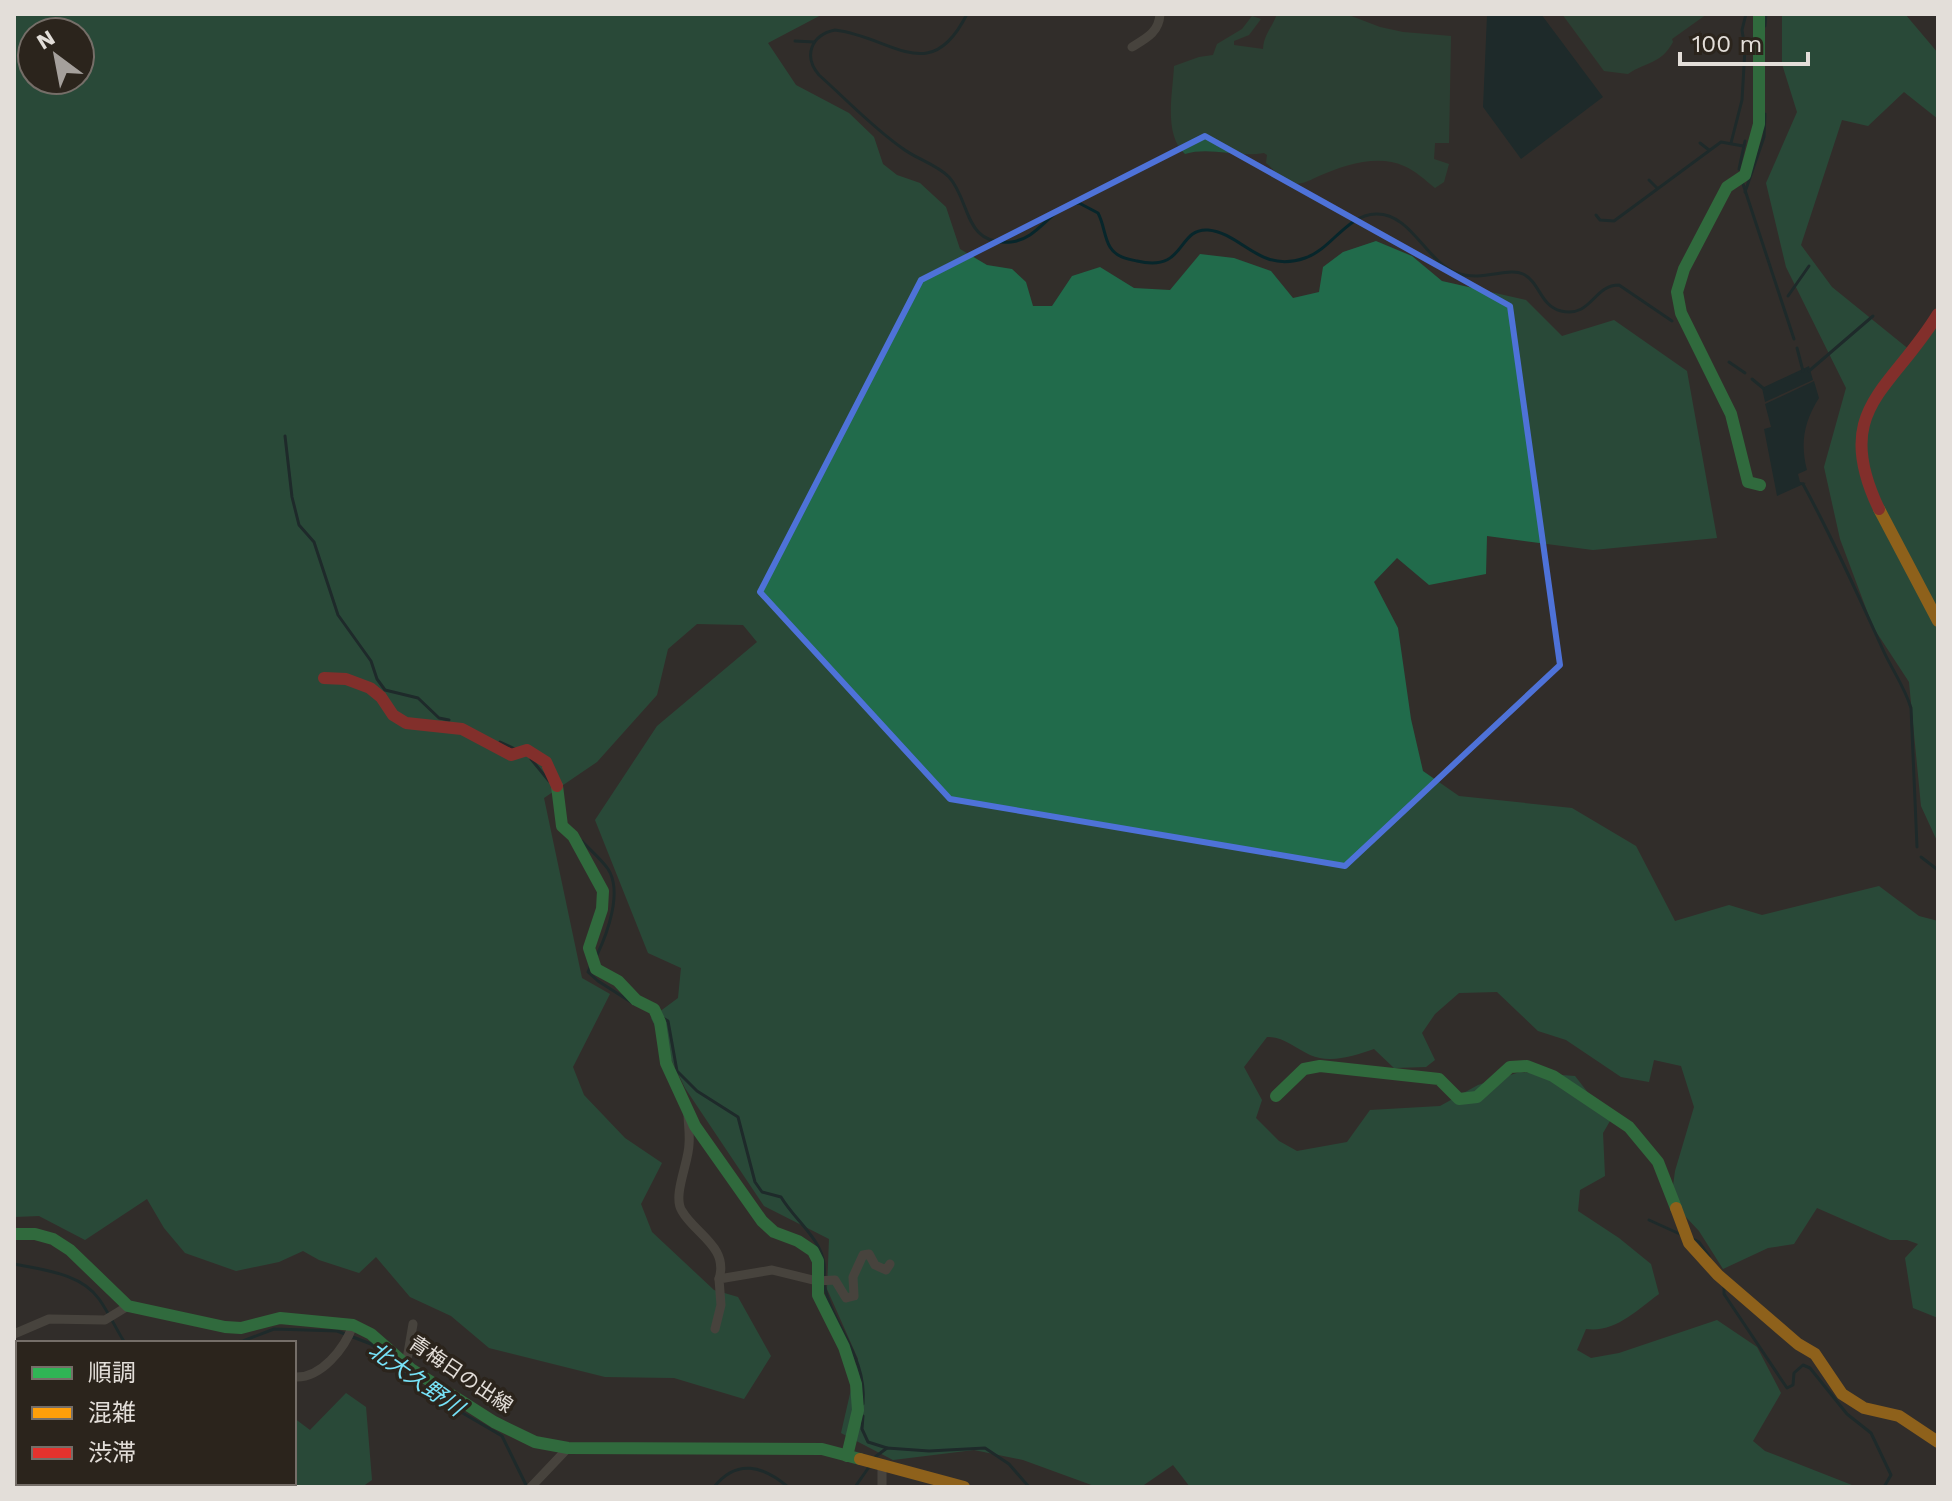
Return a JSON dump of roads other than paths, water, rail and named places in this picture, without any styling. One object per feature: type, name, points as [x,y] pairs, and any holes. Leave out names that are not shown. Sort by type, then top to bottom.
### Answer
[{"type":"street","points":[[1132,47],[1153,34],[1158,27],[1160,14]]},
{"type":"street","points":[[1759,14],[1759,124],[1756,139],[1745,175],[1727,187],[1684,269],[1677,292],[1681,313],[1731,414],[1748,482],[1760,485]]},
{"type":"street","points":[[1938,314],[1920,345],[1871,404],[1862,426],[1860,452],[1868,487],[1938,621]]},
{"type":"street","points":[[324,678],[332,676],[356,682],[380,694],[391,715],[407,724],[455,727],[511,755],[527,750],[547,762],[556,778],[562,826],[573,836],[603,891],[602,909],[589,948],[594,964],[601,973],[618,981],[636,1000],[654,1009],[660,1022],[666,1063],[695,1126],[767,1227],[813,1251],[818,1261],[818,1295],[844,1347],[856,1384],[858,1410],[847,1456]]},
{"type":"street","points":[[1276,1096],[1304,1069],[1320,1066],[1439,1079],[1459,1099],[1477,1097],[1510,1067],[1521,1065],[1553,1076],[1629,1127],[1658,1162],[1689,1243],[1729,1286],[1798,1344],[1815,1354],[1842,1394],[1864,1408],[1899,1416],[1938,1442]]},
{"type":"street","points":[[688,1109],[690,1143],[678,1200],[681,1211],[712,1244],[721,1262],[721,1305],[715,1329]]},
{"type":"street","points":[[14,1234],[35,1234],[53,1239],[70,1250],[128,1306],[105,1320],[49,1319],[14,1334]]},
{"type":"street","points":[[719,1279],[772,1270],[817,1281],[835,1280],[846,1298],[854,1296],[853,1277],[863,1255],[869,1254],[875,1265],[886,1270],[890,1264]]},
{"type":"street","name":"青梅日の出線","points":[[128,1306],[225,1327],[241,1328],[280,1318],[352,1328],[371,1334],[406,1365],[515,1434],[535,1442],[568,1448],[822,1449],[964,1487]]},
{"type":"street","points":[[406,1365],[413,1324]]},
{"type":"street","points":[[296,1377],[318,1370],[347,1342],[352,1328]]},
{"type":"street","points":[[532,1486],[568,1448]]},
{"type":"street","points":[[874,1463],[882,1487]]},
{"type":"water","points":[[1541,14],[1603,97],[1521,159],[1483,107],[1487,15]]},
{"type":"water","points":[[1809,366],[1813,380],[1765,402],[1762,388]]},
{"type":"water","points":[[1814,381],[1819,398],[1805,433],[1807,470],[1798,474],[1800,482],[1806,483],[1777,496],[1764,429],[1771,427],[1765,404]]},
{"type":"waterway","points":[[967,14],[953,36],[939,49],[924,53],[909,52],[835,30],[815,41],[811,61],[819,75],[891,140],[949,177],[970,220],[984,237],[995,241],[1021,240],[1061,210],[1079,203],[1098,213],[1110,247],[1126,258],[1153,263],[1165,261],[1190,236],[1208,230],[1231,238],[1263,257],[1289,262],[1315,254],[1356,220],[1376,214],[1399,221],[1436,259],[1457,273],[1476,276],[1510,272],[1523,274],[1549,304],[1561,311],[1579,310],[1603,290],[1619,285],[1672,321]]},
{"type":"waterway","points":[[1731,143],[1742,100],[1745,49],[1742,30],[1746,14]]},
{"type":"waterway","points":[[1765,26],[1766,14]]},
{"type":"waterway","points":[[795,41],[814,42]]},
{"type":"waterway","points":[[1745,192],[1764,137],[1765,114]]},
{"type":"waterway","points":[[1739,169],[1745,141]]},
{"type":"waterway","points":[[1596,215],[1600,220],[1614,221],[1721,142],[1743,146]]},
{"type":"waterway","points":[[1700,143],[1709,150]]},
{"type":"waterway","points":[[1649,180],[1657,188]]},
{"type":"waterway","points":[[1743,184],[1794,339]]},
{"type":"waterway","points":[[1788,296],[1809,266]]},
{"type":"waterway","points":[[1809,371],[1873,316]]},
{"type":"waterway","points":[[1797,348],[1803,371]]},
{"type":"waterway","points":[[1729,362],[1745,373]]},
{"type":"waterway","points":[[1752,379],[1763,388]]},
{"type":"waterway","points":[[285,436],[292,497],[299,525],[314,542],[338,615],[371,661],[377,679],[385,690],[418,698],[439,718],[449,720]]},
{"type":"waterway","points":[[1803,484],[1911,708],[1917,847]]},
{"type":"waterway","points":[[500,742],[515,749]]},
{"type":"waterway","points":[[531,759],[549,781]]},
{"type":"waterway","points":[[582,841],[608,869],[614,889],[609,925],[597,955]]},
{"type":"waterway","points":[[1921,857],[1938,870]]},
{"type":"waterway","points":[[591,965],[588,972],[634,1004]]},
{"type":"waterway","points":[[663,1018],[668,1021],[677,1071],[697,1091],[738,1117],[755,1182],[762,1192],[781,1197],[810,1234],[822,1254],[824,1277]]},
{"type":"waterway","points":[[1649,1220],[1682,1235]]},
{"type":"waterway","points":[[1693,1239],[1709,1256]]},
{"type":"waterway","name":"北大久野川","points":[[14,1264],[61,1274],[82,1283],[99,1299],[124,1341]]},
{"type":"waterway","points":[[824,1284],[828,1300],[860,1371],[863,1404]]},
{"type":"waterway","points":[[1724,1285],[1724,1294],[1787,1388],[1793,1385],[1794,1373],[1803,1365],[1810,1368],[1847,1414],[1871,1433],[1891,1475],[1884,1487]]},
{"type":"waterway","name":"北大久野川","points":[[243,1341],[274,1329],[337,1331],[371,1344],[430,1394],[502,1436],[527,1487]]},
{"type":"waterway","points":[[863,1416],[862,1429],[868,1442],[887,1448]]},
{"type":"waterway","name":"北大久野川","points":[[875,1457],[887,1448],[929,1451],[985,1448],[1009,1464],[1029,1487]]},
{"type":"waterway","name":"北大久野川","points":[[855,1487],[869,1467]]},
{"type":"waterway","name":"北大久野川","points":[[714,1487],[732,1472],[750,1468],[769,1474],[788,1487]]}]
